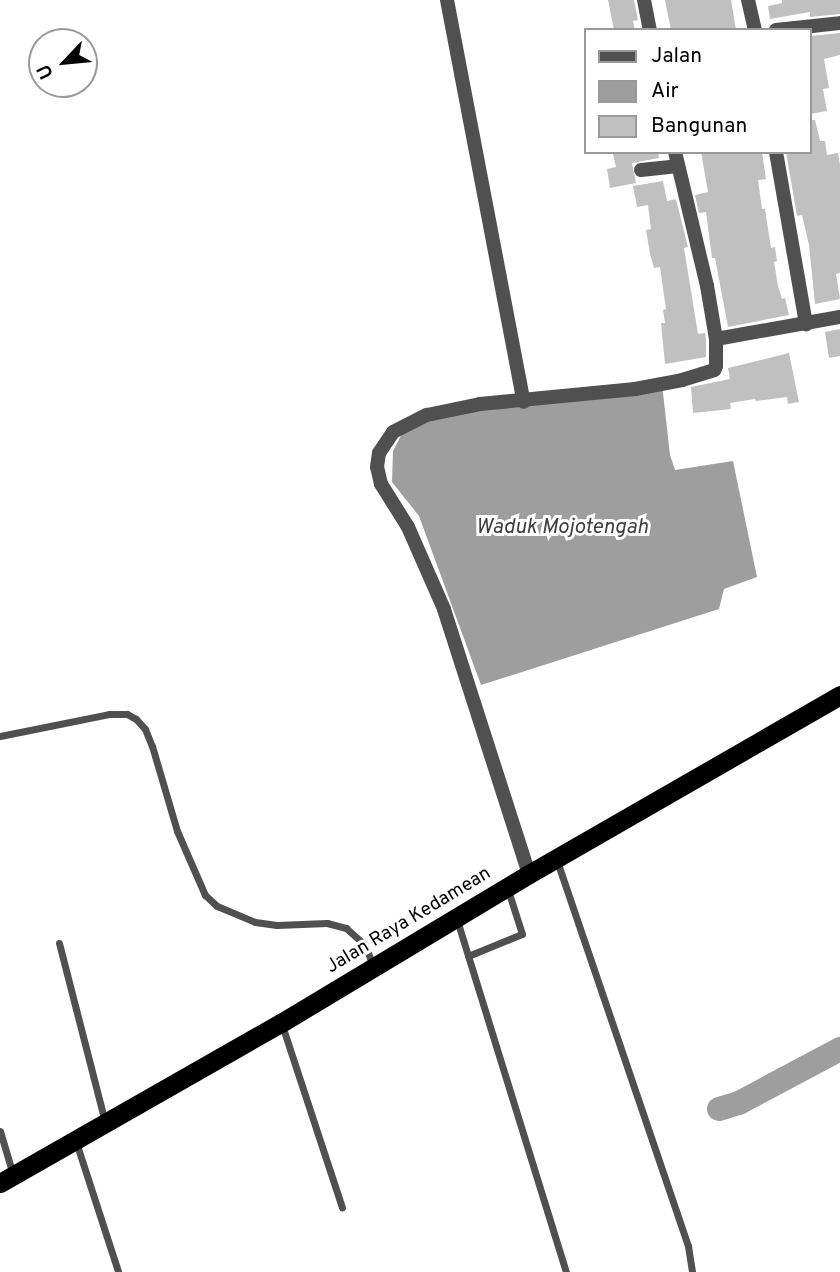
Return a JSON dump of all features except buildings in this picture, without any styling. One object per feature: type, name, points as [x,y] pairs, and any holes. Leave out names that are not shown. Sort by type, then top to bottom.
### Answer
[{"type":"highway","name":"Jalan Raya Kedamean","points":[[6,1179],[281,1023],[529,874],[840,695]]},
{"type":"street","points":[[447,0],[524,402]]},
{"type":"street","points":[[644,0],[650,28]]},
{"type":"street","points":[[748,0],[755,28]]},
{"type":"street","points":[[794,28],[840,23]]},
{"type":"street","points":[[776,154],[806,324]]},
{"type":"street","points":[[529,874],[444,609],[408,527],[381,484],[377,467],[379,453],[386,438],[408,422],[480,404],[524,402],[635,389],[682,380],[714,370],[716,339],[707,286],[677,159],[641,170]]},
{"type":"street","points":[[716,339],[840,317]]},
{"type":"lane","points":[[0,736],[108,714],[127,714],[136,719],[145,729],[152,746],[177,831],[205,895],[217,906],[255,922],[277,925],[327,923],[346,928],[365,945],[374,968]]},
{"type":"lane","points":[[557,860],[688,1246],[692,1272]]},
{"type":"lane","points":[[468,956],[522,934],[508,889]]},
{"type":"lane","points":[[457,919],[566,1272]]},
{"type":"lane","points":[[59,943],[105,1122]]},
{"type":"lane","points":[[281,1023],[342,1207]]},
{"type":"lane","points":[[0,1131],[6,1179]]},
{"type":"lane","points":[[76,1140],[118,1271]]},
{"type":"water","name":"Waduk Mojotengah","points":[[662,384],[670,455],[675,470],[733,461],[757,577],[724,589],[719,609],[481,685],[419,516],[392,482],[393,451],[408,422],[519,402]]},
{"type":"waterway","points":[[719,1109],[739,1103],[840,1049]]}]
